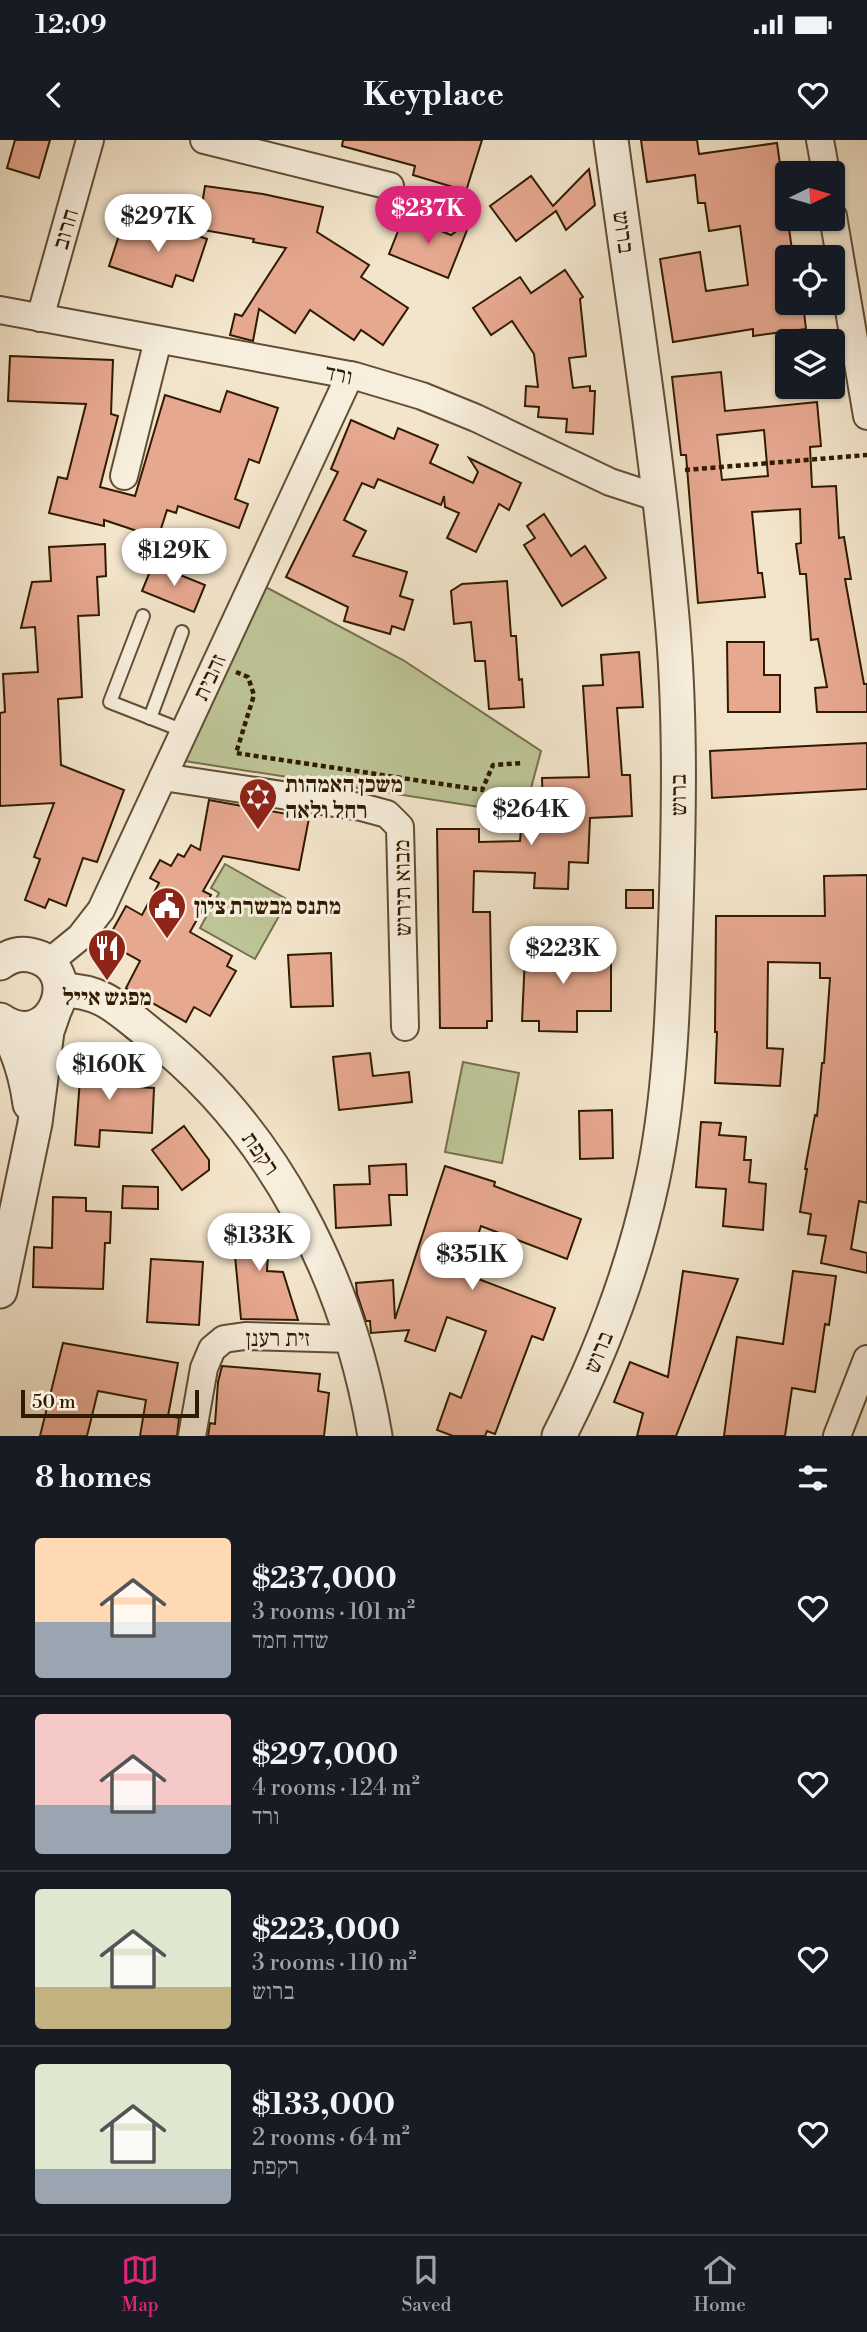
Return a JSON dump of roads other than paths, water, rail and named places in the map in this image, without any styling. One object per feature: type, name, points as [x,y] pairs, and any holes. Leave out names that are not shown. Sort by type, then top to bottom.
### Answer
[{"type":"street","name":"חרוב","points":[[40,318],[90,140]]},
{"type":"street","points":[[204,140],[390,186]]},
{"type":"street","name":"ברוש","points":[[559,1436],[583,1389],[615,1309],[636,1247],[653,1179],[667,1083],[674,959],[678,837],[672,610],[611,140]]},
{"type":"street","points":[[820,140],[824,161]]},
{"type":"street","points":[[836,231],[867,416]]},
{"type":"street","name":"ורד","points":[[0,310],[349,375],[433,401],[476,418],[610,482],[657,485]]},
{"type":"street","points":[[124,476],[158,340]]},
{"type":"street","name":"זהבית","points":[[50,981],[101,910],[349,375]]},
{"type":"street","name":"מבוא תירוש","points":[[163,777],[361,807],[387,814],[400,827],[405,1027]]},
{"type":"street","points":[[0,930],[50,981]]},
{"type":"street","points":[[0,963],[13,956],[25,954],[50,981],[47,1031],[32,1141],[0,1291]]},
{"type":"street","points":[[1,1020],[11,1027],[34,1027],[50,981]]},
{"type":"street","name":"רקפת","points":[[50,981],[106,1000],[172,1051],[210,1088],[276,1172],[309,1230],[334,1285],[358,1356],[375,1436]]},
{"type":"street","points":[[1,1020],[11,1037],[27,1080],[32,1113],[32,1141]]},
{"type":"street","name":"זית רענן","points":[[192,1436],[204,1368],[212,1349],[224,1339],[244,1336],[352,1339]]},
{"type":"street","points":[[837,1436],[867,1359]]},
{"type":"lane","points":[[143,616],[110,702],[184,731]]},
{"type":"lane","points":[[150,718],[183,632]]},
{"type":"place","name":"משכן האמהות רחל ולאה","points":[[258,831]]},
{"type":"place","name":"מתנס מבשרת ציון","points":[[167,940]]},
{"type":"place","name":"מפגש אייל","points":[[107,982]]}]
